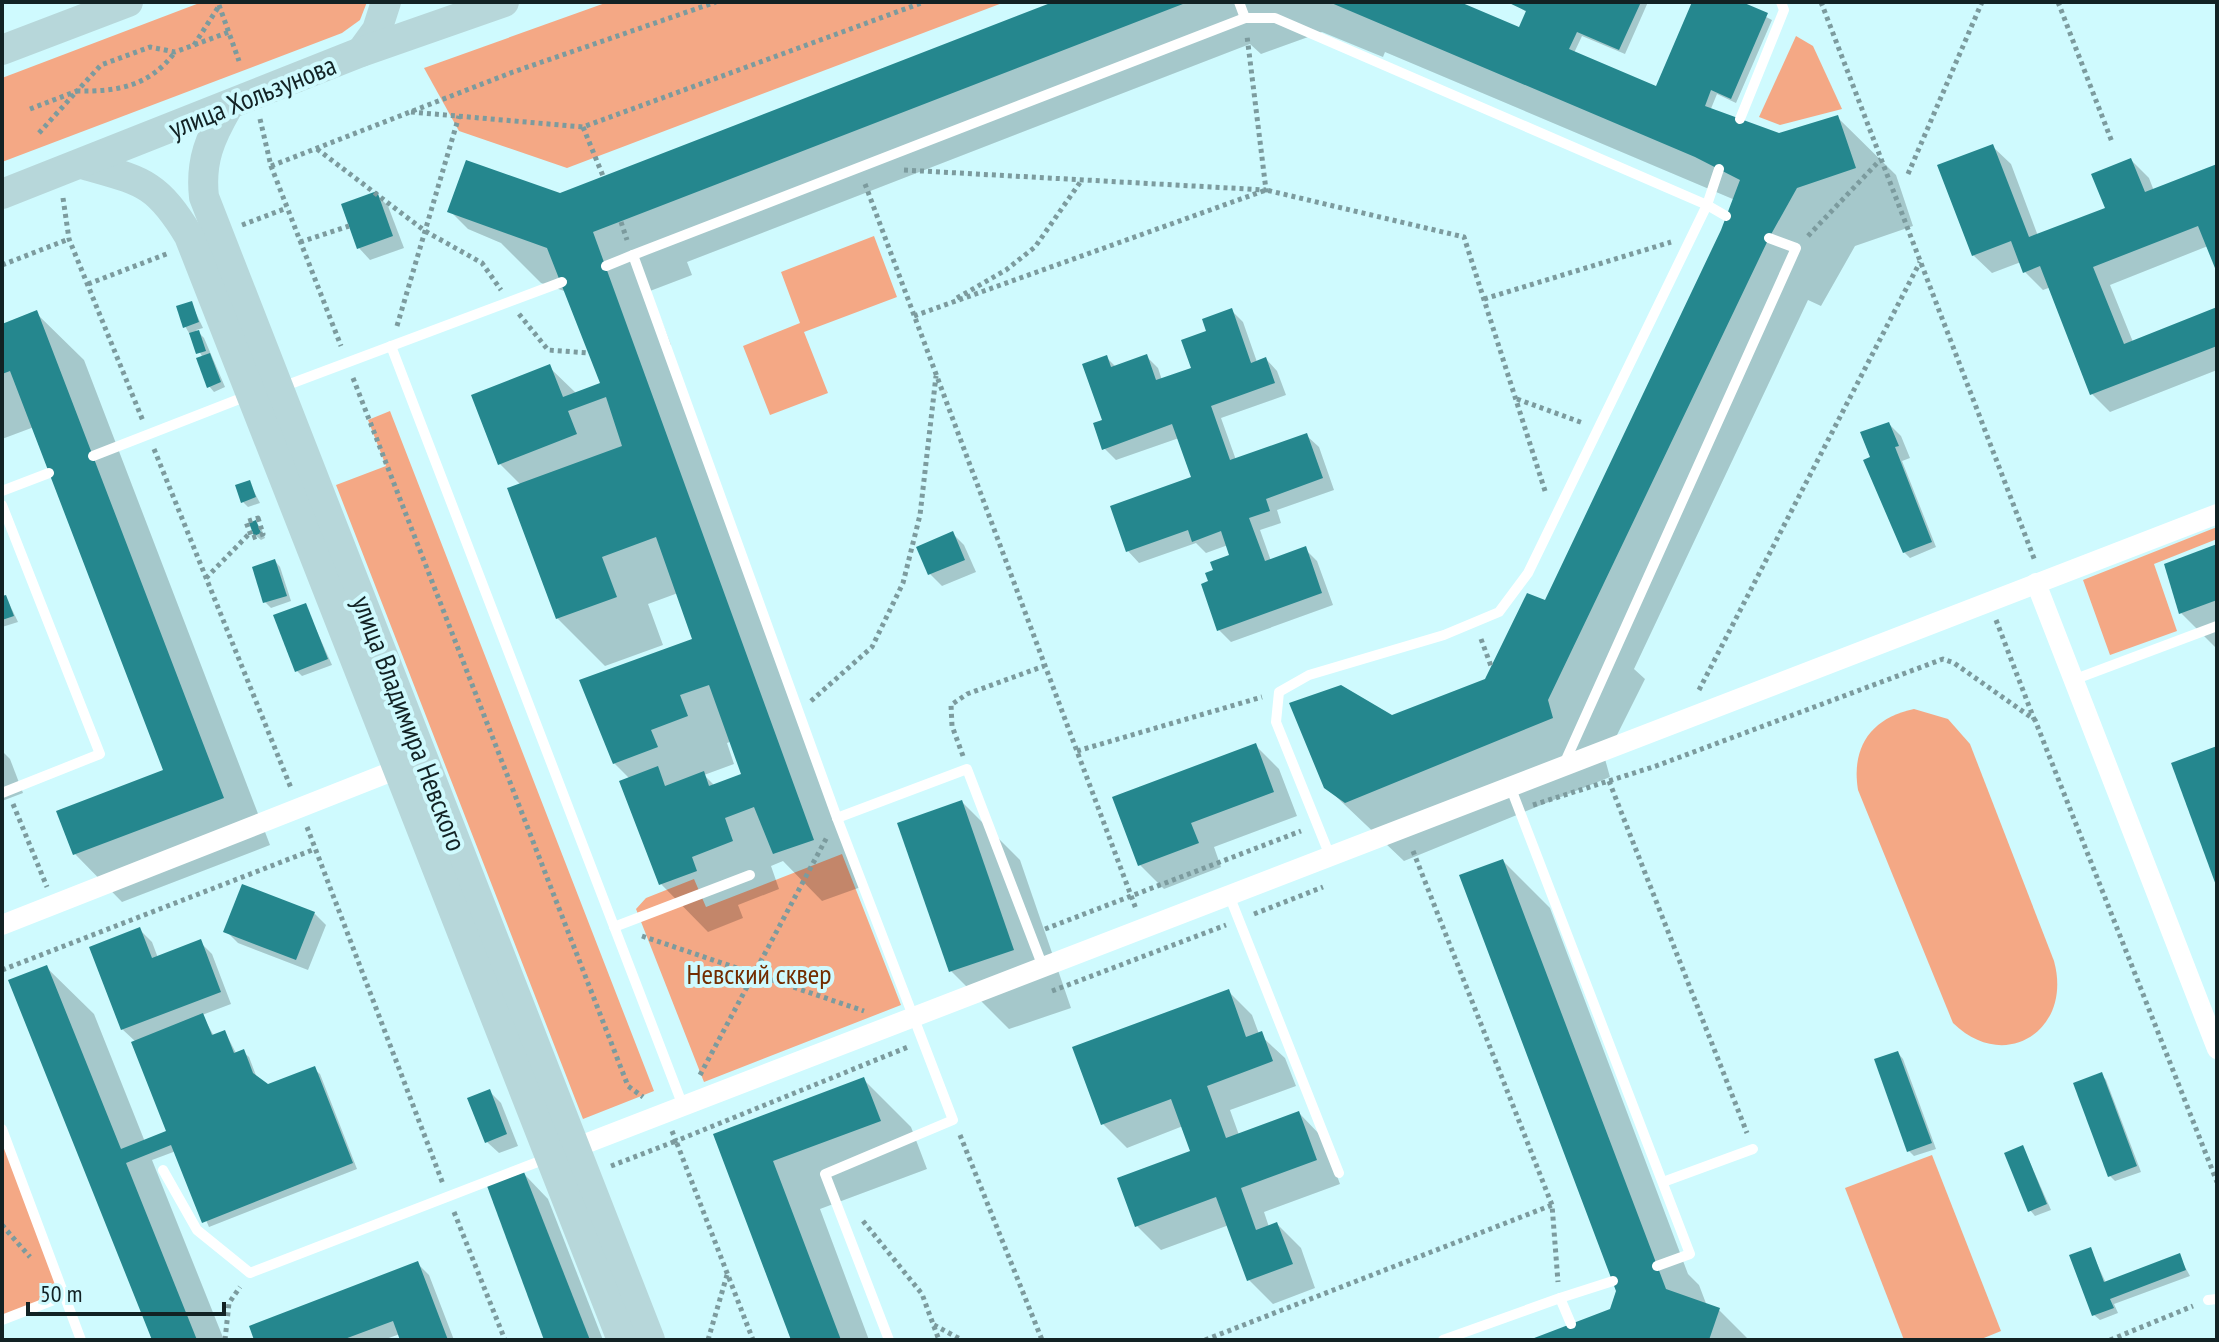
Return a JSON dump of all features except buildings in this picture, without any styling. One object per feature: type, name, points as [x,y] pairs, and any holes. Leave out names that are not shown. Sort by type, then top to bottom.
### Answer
[{"type":"street","points":[[2,50],[83,11],[128,2]]},
{"type":"street","points":[[361,52],[381,22],[386,2]]},
{"type":"street","name":"улица Хользунова","points":[[2,194],[361,52],[504,2]]},
{"type":"street","name":"улица Владимира Невского","points":[[228,107],[210,137],[201,169],[204,197],[265,391],[398,769],[563,1152],[650,1340]]},
{"type":"street","name":"улица Владимира Невского","points":[[82,164],[135,179],[168,200],[189,236],[265,391],[563,1152],[622,1340]]},
{"type":"street","points":[[563,1152],[2217,514]]},
{"type":"street","points":[[2040,582],[2073,680],[2217,1049]]},
{"type":"street","points":[[2,925],[398,769]]},
{"type":"lane","points":[[1239,2],[1245,18]]},
{"type":"lane","points":[[1740,119],[1784,10],[1781,2]]},
{"type":"lane","points":[[606,266],[1245,18],[1275,18],[1707,205],[1726,216]]},
{"type":"lane","points":[[1330,856],[1276,722],[1279,692],[1309,675],[1444,635],[1499,612],[1528,573],[1707,205],[1719,169]]},
{"type":"lane","points":[[1563,766],[1796,248],[1769,238]]},
{"type":"lane","points":[[633,255],[837,818],[905,1020],[923,1041],[953,1120],[825,1174],[889,1340]]},
{"type":"lane","points":[[93,456],[562,282]]},
{"type":"lane","points":[[391,346],[614,927],[674,1109]]},
{"type":"lane","points":[[2,491],[49,473]]},
{"type":"lane","points":[[2,505],[100,754],[5,792]]},
{"type":"lane","points":[[2073,680],[2217,626]]},
{"type":"lane","points":[[837,818],[967,769],[1043,967]]},
{"type":"lane","points":[[1510,786],[1690,1254],[1657,1266]]},
{"type":"lane","points":[[614,927],[750,875]]},
{"type":"lane","points":[[1229,895],[1339,1173]]},
{"type":"lane","points":[[2,1129],[81,1340]]},
{"type":"lane","points":[[1663,1182],[1753,1149]]},
{"type":"lane","points":[[163,1170],[197,1230],[250,1273],[563,1152]]},
{"type":"lane","points":[[1443,1340],[1613,1281]]},
{"type":"lane","points":[[2,1320],[64,1296]]},
{"type":"lane","points":[[1560,1298],[1571,1324]]},
{"type":"path","points":[[271,166],[716,2]]},
{"type":"path","points":[[411,112],[583,127],[924,2]]},
{"type":"path","points":[[1821,2],[2040,582]]},
{"type":"path","points":[[1908,174],[1982,2]]},
{"type":"path","points":[[2058,2],[2112,142]]},
{"type":"path","points":[[194,45],[219,5],[239,61]]},
{"type":"path","points":[[1245,18],[1266,190]]},
{"type":"path","points":[[39,133],[101,65],[150,47],[175,52],[229,32]]},
{"type":"path","points":[[30,109],[77,91],[111,92],[160,73],[175,52]]},
{"type":"path","points":[[391,346],[459,116]]},
{"type":"path","points":[[260,118],[271,166],[628,1086],[674,1109],[754,974],[837,818]]},
{"type":"path","points":[[583,127],[603,176]]},
{"type":"path","points":[[316,148],[425,231],[482,263],[548,350],[589,353]]},
{"type":"path","points":[[1796,248],[1881,159]]},
{"type":"path","points":[[1143,928],[859,168],[1266,190],[1464,237],[1554,519]]},
{"type":"path","points":[[945,305],[1006,270],[1035,247],[1081,180]]},
{"type":"path","points":[[914,316],[1266,190]]},
{"type":"path","points":[[62,193],[69,239],[300,808],[505,1340]]},
{"type":"path","points":[[238,227],[287,208]]},
{"type":"path","points":[[300,242],[349,226]]},
{"type":"path","points":[[1484,299],[1691,236]]},
{"type":"path","points":[[2,265],[69,239]]},
{"type":"path","points":[[88,284],[172,252]]},
{"type":"path","points":[[1684,720],[1920,261]]},
{"type":"path","points":[[798,710],[831,686],[872,647],[903,583],[920,515],[936,375]]},
{"type":"path","points":[[1516,399],[1598,428]]},
{"type":"path","points":[[206,578],[250,533]]},
{"type":"path","points":[[1989,602],[2217,1182]]},
{"type":"path","points":[[1475,623],[1491,666]]},
{"type":"path","points":[[1519,810],[1609,781],[1943,659],[1954,663],[2035,720]]},
{"type":"path","points":[[967,769],[952,726],[951,705],[967,694],[1044,666]]},
{"type":"path","points":[[1077,751],[1279,692]]},
{"type":"path","points":[[1609,781],[1753,1149]]},
{"type":"path","points":[[5,792],[54,905]]},
{"type":"path","points":[[1030,935],[1317,825]]},
{"type":"path","points":[[1399,857],[1426,846]]},
{"type":"path","points":[[2,970],[315,849]]},
{"type":"path","points":[[1413,851],[1552,1205],[1560,1298]]},
{"type":"path","points":[[1038,997],[1326,885]]},
{"type":"path","points":[[614,927],[905,1020]]},
{"type":"path","points":[[605,1168],[923,1041]]},
{"type":"path","points":[[953,1120],[1042,1340]]},
{"type":"path","points":[[676,1141],[753,1340]]},
{"type":"path","points":[[1205,1340],[1552,1205]]},
{"type":"path","points":[[854,1210],[922,1294],[939,1340]]},
{"type":"path","points":[[225,1340],[229,1303],[250,1273]]},
{"type":"path","points":[[708,1340],[727,1274]]},
{"type":"path","points":[[2110,1340],[2213,1299]]},
{"type":"path","points":[[933,1325],[962,1340]]},
{"type":"green space","points":[[202,2],[367,2],[360,20],[342,33],[2,162],[2,78]]},
{"type":"green space","points":[[608,2],[1005,2],[567,168],[459,131],[424,68]]},
{"type":"green space","points":[[1796,36],[1813,46],[1842,109],[1780,125],[1759,117]]},
{"type":"green space","points":[[874,236],[897,297],[804,332],[828,393],[770,415],[743,346],[800,323],[781,272]]},
{"type":"green space","points":[[390,411],[654,1091],[583,1119],[336,485],[386,466],[368,420]]},
{"type":"green space","points":[[2217,527],[2217,539],[2154,564],[2177,631],[2110,655],[2083,580]]},
{"type":"green space","points":[[1914,709],[1948,719],[1970,744],[2054,961],[2057,986],[2054,1007],[2044,1024],[2030,1037],[2013,1044],[1993,1045],[1973,1038],[1953,1023],[1858,790],[1858,760],[1867,737],[1886,719]]},
{"type":"green space","name":"Невский сквер","points":[[842,854],[901,1005],[704,1082],[636,909],[646,898],[694,879],[706,907]]},
{"type":"green space","points":[[2,1129],[64,1296],[2,1320]]},
{"type":"green space","points":[[1932,1155],[2001,1331],[1979,1340],[1904,1340],[1845,1188]]}]
